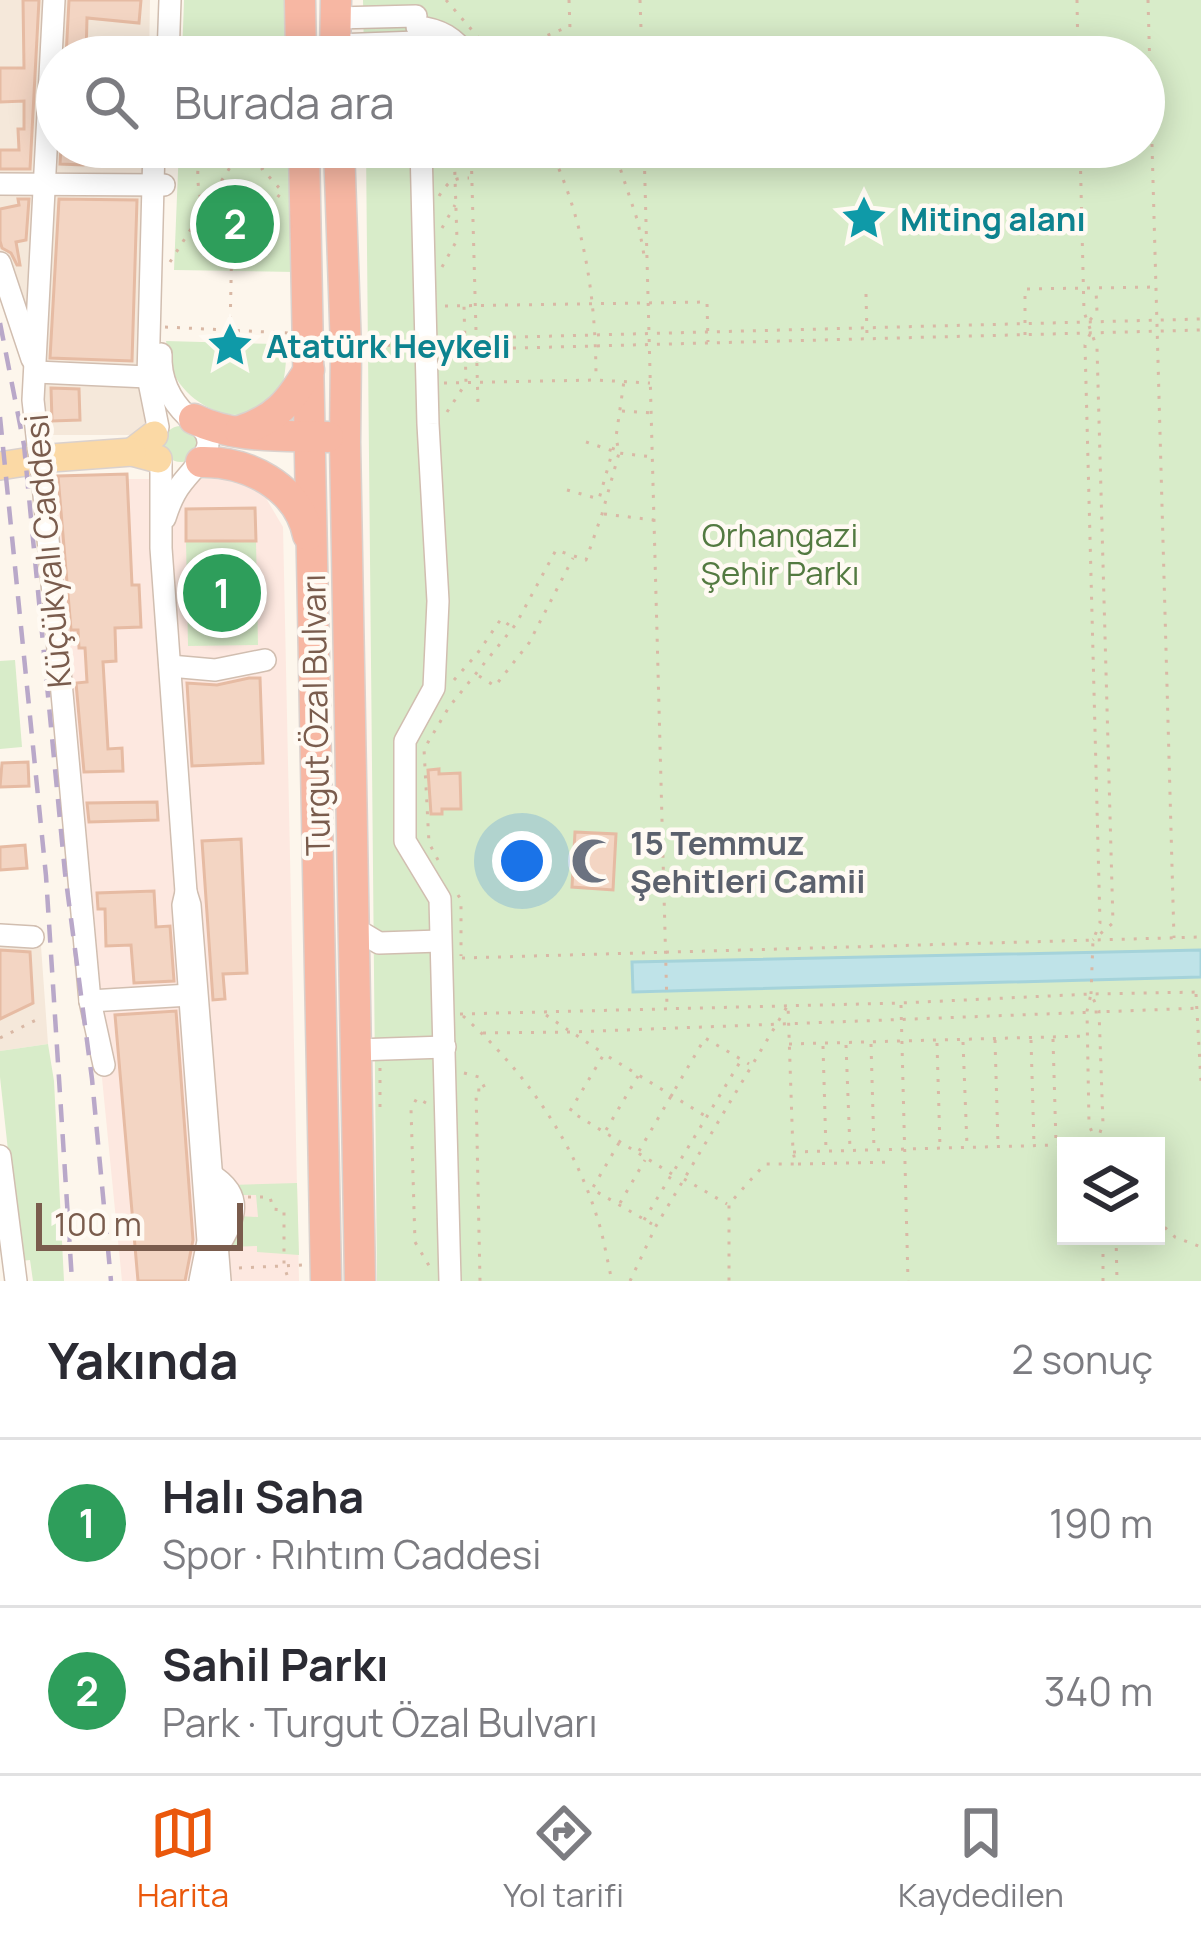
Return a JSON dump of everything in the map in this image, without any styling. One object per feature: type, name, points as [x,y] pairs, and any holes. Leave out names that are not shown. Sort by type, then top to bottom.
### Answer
[{"type":"highway","points":[[300,0],[301,36]]},
{"type":"highway","name":"Turgut Özal Bulvarı","points":[[304,168],[316,1273]]},
{"type":"highway","name":"Turgut Özal Bulvarı","points":[[339,168],[346,349],[360,1281]]},
{"type":"highway","points":[[239,432],[272,418],[309,370]]},
{"type":"highway","points":[[191,418],[212,428],[329,451],[345,442]]},
{"type":"highway","points":[[206,463],[310,444]]},
{"type":"highway","points":[[206,463],[272,480],[306,523],[312,553]]},
{"type":"main road","points":[[0,466],[153,447]]},
{"type":"street","name":"Küçükyalı Caddesi","points":[[52,36],[54,0]]},
{"type":"street","points":[[157,36],[158,0]]},
{"type":"street","points":[[169,36],[170,0]]},
{"type":"street","points":[[335,30],[438,29],[448,36]]},
{"type":"street","name":"Küçükyalı Caddesi","points":[[45,168],[33,400],[43,459],[90,1001],[104,1064]]},
{"type":"street","points":[[156,168],[162,376],[172,398],[203,427],[208,442],[206,463],[183,482],[169,506],[161,548]]},
{"type":"street","points":[[161,168],[148,377],[190,905],[208,1241],[214,1270]]},
{"type":"street","points":[[422,168],[438,601],[434,688],[405,742],[405,841],[440,899],[448,953],[450,1281]]},
{"type":"street","points":[[0,184],[158,185]]},
{"type":"street","points":[[0,263],[36,371],[148,377]]},
{"type":"street","points":[[153,447],[173,416],[191,418]]},
{"type":"street","points":[[153,447],[177,471],[206,463]]},
{"type":"street","points":[[170,666],[215,670],[266,660]]},
{"type":"street","points":[[186,892],[183,905],[210,1174],[214,1270]]},
{"type":"street","points":[[354,928],[379,943],[448,953]]},
{"type":"street","points":[[0,935],[33,937]]},
{"type":"street","points":[[90,1001],[190,995]]},
{"type":"street","points":[[356,1049],[445,1047]]},
{"type":"street","points":[[0,1156],[5,1228],[16,1281]]},
{"type":"street","points":[[210,1174],[231,1197],[234,1217],[214,1270]]},
{"type":"path","points":[[446,0],[468,36]]},
{"type":"path","points":[[569,0],[570,36]]},
{"type":"path","points":[[640,0],[641,36]]},
{"type":"path","points":[[1076,0],[1077,36]]},
{"type":"path","points":[[1148,0],[1149,36]]},
{"type":"path","points":[[546,36],[570,26]]},
{"type":"path","points":[[198,168],[204,210],[215,227],[232,236]]},
{"type":"path","points":[[162,274],[230,168]]},
{"type":"path","points":[[232,236],[267,214],[282,191],[264,168]]},
{"type":"path","points":[[441,271],[457,240],[455,168]]},
{"type":"path","points":[[472,168],[478,405]]},
{"type":"path","points":[[558,168],[586,257],[597,335],[596,380]]},
{"type":"path","points":[[620,168],[647,268]]},
{"type":"path","points":[[645,168],[667,1007]]},
{"type":"path","points":[[1080,168],[1084,311],[1097,348],[1113,923],[1093,940]]},
{"type":"path","points":[[1154,168],[1174,938]]},
{"type":"path","points":[[440,196],[455,178],[472,178]]},
{"type":"path","points":[[444,224],[456,204]]},
{"type":"path","points":[[230,331],[232,236]]},
{"type":"path","points":[[1025,337],[1025,290],[1158,287]]},
{"type":"path","points":[[1089,322],[1097,312],[1096,288]]},
{"type":"path","points":[[866,294],[868,338]]},
{"type":"path","points":[[427,306],[707,302],[708,344]]},
{"type":"path","points":[[446,413],[466,383],[464,306]]},
{"type":"path","points":[[382,345],[427,345],[465,338],[1201,320]]},
{"type":"path","points":[[161,327],[295,333]]},
{"type":"path","points":[[346,349],[427,345],[476,350],[1201,330]]},
{"type":"path","points":[[1091,333],[1085,345],[1100,923],[1093,940],[1087,1011],[1089,1124],[1094,1137]]},
{"type":"path","points":[[568,490],[599,499],[616,437],[623,381]]},
{"type":"path","points":[[435,382],[652,383]]},
{"type":"path","points":[[620,410],[652,413]]},
{"type":"path","points":[[440,862],[429,843],[424,749],[449,707],[513,628],[556,550],[586,560],[619,453],[616,437]]},
{"type":"path","points":[[586,442],[653,457]]},
{"type":"path","points":[[602,514],[653,520]]},
{"type":"path","points":[[476,674],[495,686],[529,643],[574,556]]},
{"type":"path","points":[[454,679],[501,619],[513,628]]},
{"type":"path","points":[[450,881],[461,900],[448,953],[665,956],[1201,937]]},
{"type":"path","points":[[460,1013],[1198,992],[1201,1082]]},
{"type":"path","points":[[1091,994],[1099,1011],[1103,1124],[1099,1137]]},
{"type":"path","points":[[452,1004],[531,1089],[570,1151],[597,1217],[612,1281]]},
{"type":"path","points":[[901,1004],[908,1281]]},
{"type":"path","points":[[788,1005],[796,1164]]},
{"type":"path","points":[[630,1281],[656,1226],[788,1005]]},
{"type":"path","points":[[482,1033],[1198,1008]]},
{"type":"path","points":[[543,1012],[707,1117]]},
{"type":"path","points":[[0,1038],[38,1019]]},
{"type":"path","points":[[793,1153],[1056,1145],[1053,1036]]},
{"type":"path","points":[[789,1044],[1088,1036]]},
{"type":"path","points":[[1030,1037],[1034,1146]]},
{"type":"path","points":[[638,1153],[705,1038],[753,1066]]},
{"type":"path","points":[[995,1038],[998,1147]]},
{"type":"path","points":[[963,1039],[967,1148]]},
{"type":"path","points":[[937,1040],[940,1149]]},
{"type":"path","points":[[871,1041],[874,1150]]},
{"type":"path","points":[[846,1042],[850,1151]]},
{"type":"path","points":[[823,1043],[826,1152]]},
{"type":"path","points":[[604,1054],[570,1111],[672,1174]]},
{"type":"path","points":[[380,1110],[380,1067],[387,1060]]},
{"type":"path","points":[[644,1220],[741,1060]]},
{"type":"path","points":[[455,1073],[474,1073],[486,1090],[476,1090],[480,1281]]},
{"type":"path","points":[[604,1132],[639,1074]]},
{"type":"path","points":[[425,1100],[417,1099],[411,1108],[415,1243],[438,1281]]},
{"type":"path","points":[[620,1142],[592,1189],[656,1226]]},
{"type":"path","points":[[619,1204],[646,1158]]},
{"type":"path","points":[[729,1281],[729,1204],[766,1164],[891,1162]]},
{"type":"path","points":[[684,1179],[729,1204]]},
{"type":"path","points":[[231,1197],[270,1197],[273,1209],[284,1210],[284,1266],[289,1281]]},
{"type":"path","points":[[1165,1228],[1175,1238],[1201,1247]]},
{"type":"path","points":[[1102,1281],[1103,1245]]},
{"type":"path","points":[[1116,1245],[1117,1281]]},
{"type":"path","points":[[214,1270],[284,1266],[316,1273]]},
{"type":"shaded area","points":[[0,0],[150,0],[149,36],[36,36],[36,168],[146,168],[140,355],[147,435],[43,435],[0,265]]},
{"type":"shaded area","points":[[43,479],[235,479],[260,488],[283,527],[299,1281],[122,1281]]},
{"type":"shaded area","points":[[0,931],[40,932],[48,1044],[0,1051]]},
{"type":"green space","points":[[184,0],[292,0],[292,36],[183,36]]},
{"type":"green space","name":"Orhangazi Şehir Parkı","points":[[363,0],[1201,0],[1201,950],[631,963],[633,993],[1201,977],[1201,1281],[377,1281],[366,168],[1165,168],[1165,36],[364,36]]},
{"type":"green space","points":[[178,168],[293,168],[294,272],[174,270]]},
{"type":"green space","points":[[166,341],[275,344],[286,360],[281,389],[263,408],[249,414],[218,412],[180,384]]},
{"type":"green space","points":[[181,426],[194,431],[199,444],[194,457],[181,462],[168,457],[163,444],[168,431]]},
{"type":"green space","points":[[186,541],[256,541],[258,645],[188,646]]},
{"type":"green space","points":[[15,660],[22,747],[0,749],[0,661]]},
{"type":"green space","points":[[48,1044],[64,1281],[33,1281],[30,1260],[20,1261],[0,1077],[0,1051]]},
{"type":"green space","points":[[297,1183],[299,1255],[257,1252],[257,1246],[221,1251],[238,1216],[258,1217],[256,1195],[236,1195],[230,1185]]},
{"type":"water","points":[[1201,950],[1201,977],[633,992],[632,962]]},
{"type":"building","points":[[23,0],[39,0],[30,169],[0,169],[0,150],[19,150],[24,101],[0,102],[0,68],[24,68]]},
{"type":"building","points":[[69,0],[141,0],[139,23],[87,18],[87,36],[67,36]]},
{"type":"building","points":[[18,199],[29,199],[26,240],[16,242],[20,265],[0,241],[0,209],[19,205]]},
{"type":"building","points":[[59,199],[137,200],[132,361],[50,358]]},
{"type":"building","points":[[51,388],[79,389],[80,420],[52,421]]},
{"type":"building","points":[[127,474],[132,585],[139,585],[141,627],[115,628],[116,661],[103,662],[108,749],[122,748],[123,771],[84,772],[76,683],[87,682],[85,648],[79,648],[78,630],[71,630],[58,476]]},
{"type":"building","points":[[255,508],[256,541],[186,541],[186,509]]},
{"type":"building","points":[[260,678],[263,763],[192,766],[187,683],[217,685]]},
{"type":"building","points":[[28,762],[29,786],[0,787],[2,763]]},
{"type":"building","points":[[439,769],[439,774],[460,773],[461,809],[431,814],[428,770]]},
{"type":"building","points":[[157,802],[158,820],[89,822],[87,803]]},
{"type":"building","name":"15 Temmuz Şehitleri Camii","points":[[575,832],[616,834],[613,890],[572,887]]},
{"type":"building","points":[[241,839],[247,973],[223,974],[225,999],[213,1000],[202,841]]},
{"type":"building","points":[[25,845],[27,868],[0,870],[0,847]]},
{"type":"building","points":[[154,891],[156,927],[170,926],[174,981],[134,983],[131,945],[106,946],[105,909],[98,909],[97,893]]},
{"type":"building","points":[[0,950],[30,952],[33,1003],[0,1019]]},
{"type":"building","points":[[176,1011],[193,1240],[185,1281],[138,1281],[115,1015]]},
{"type":"railway","points":[[0,323],[24,445],[111,1281]]},
{"type":"railway","points":[[0,417],[46,876],[72,1281]]},
{"type":"place","name":"Miting alanı","points":[[864,218]]},
{"type":"place","name":"Sahil Parkı","points":[[235,224]]},
{"type":"place","name":"Atatürk Heykeli","points":[[230,345]]},
{"type":"place","name":"Halı Saha","points":[[222,593]]},
{"type":"place","name":"15 Temmuz Şehitleri Camii","points":[[594,861]]}]
